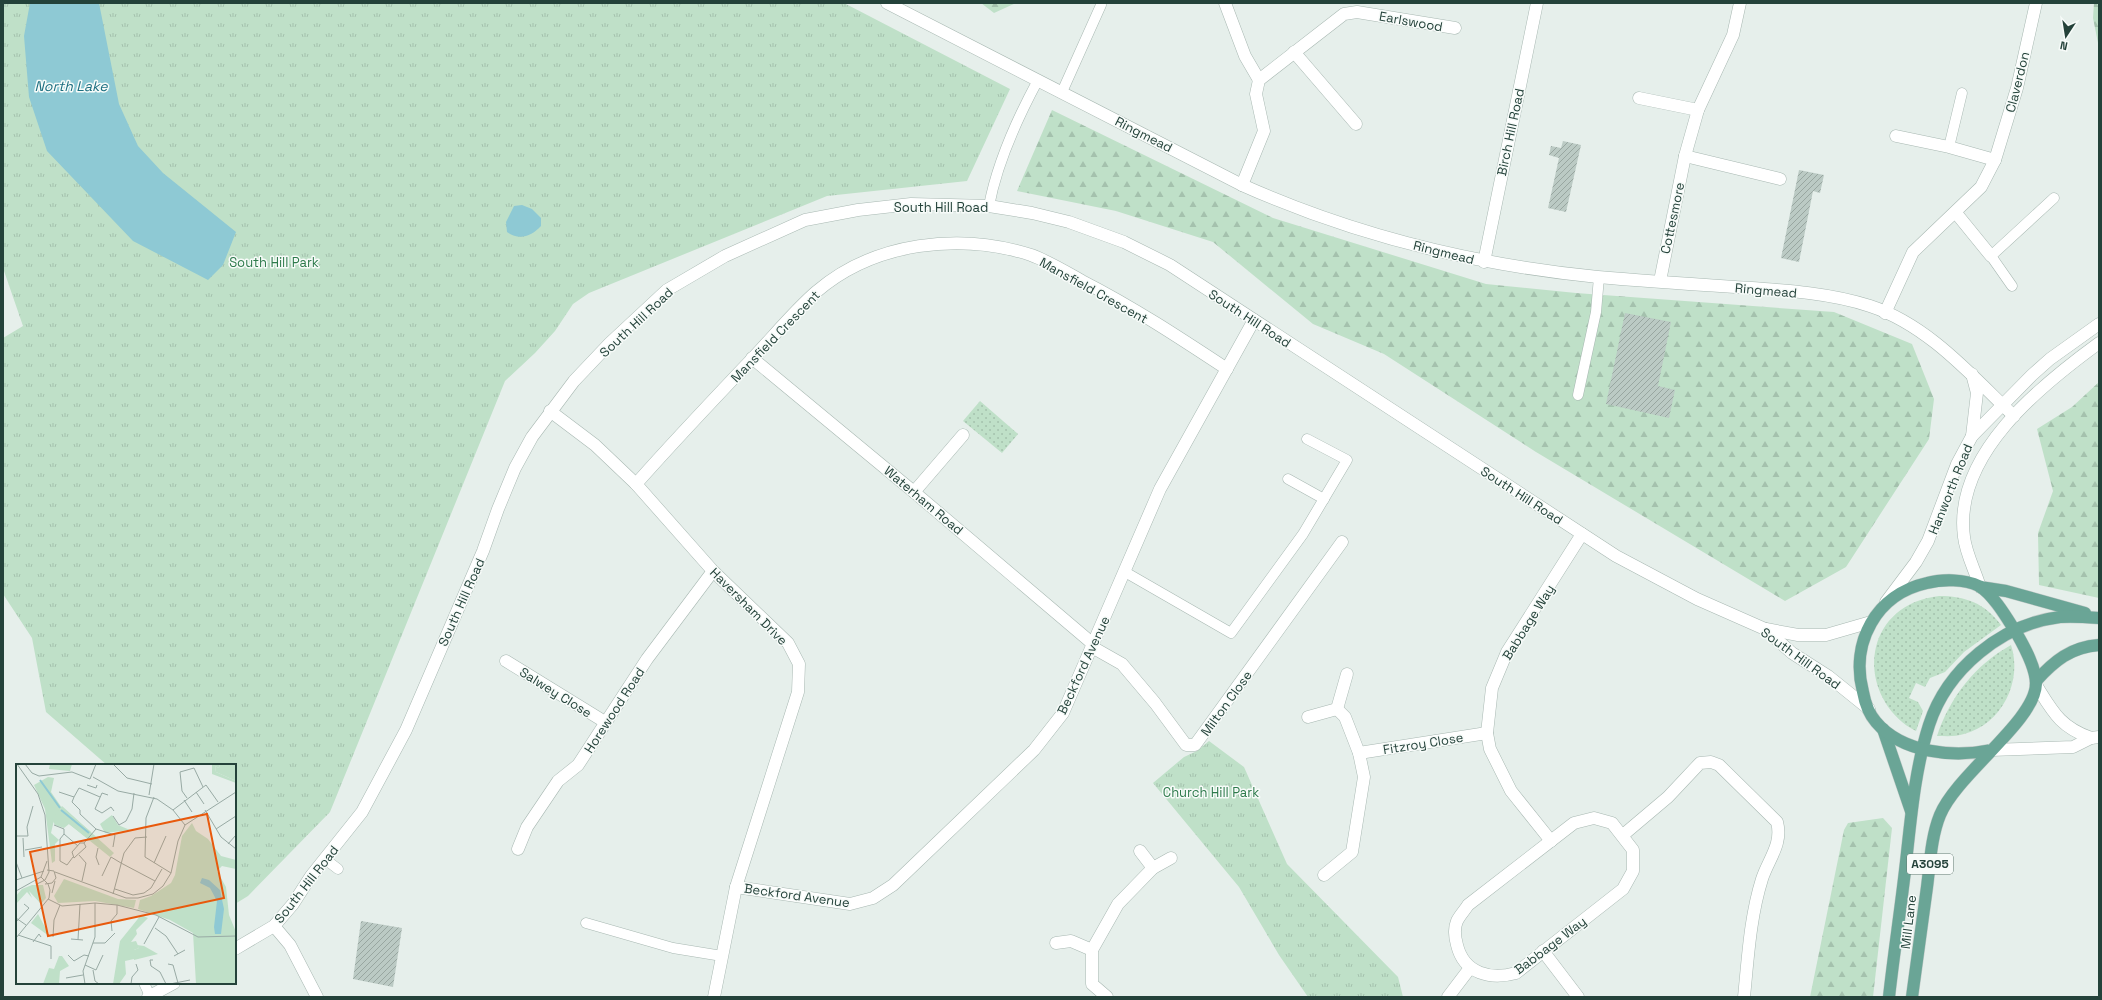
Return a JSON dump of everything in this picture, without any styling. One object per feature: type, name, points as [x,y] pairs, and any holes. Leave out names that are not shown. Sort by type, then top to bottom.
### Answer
[{"type":"main road","points":[[1991,750],[1963,752],[1924,749],[1899,740],[1883,729],[1869,710],[1861,684],[1858,666],[1861,646],[1871,622],[1886,602],[1902,592],[1932,581],[1951,581],[1980,587],[1999,606],[2014,630],[2028,657],[2036,683],[2062,656],[2077,649],[2099,645]]},
{"type":"main road","name":"A3095","points":[[1980,587],[2006,591],[2099,617]]},
{"type":"main road","name":"A3095","points":[[1924,749],[1934,713],[1954,679],[1984,649],[2014,630],[2031,624],[2059,617],[2099,617]]},
{"type":"main road","name":"Mill Lane","points":[[1912,997],[1930,859],[1940,815],[1955,790],[2023,714],[2032,698],[2036,683]]},
{"type":"main road","name":"Mill Lane","points":[[1883,729],[1912,812]]},
{"type":"main road","name":"Mill Lane","points":[[1889,997],[1912,812],[1924,749]]},
{"type":"street","name":"Ringmead","points":[[887,3],[1242,185],[1275,200],[1339,223],[1484,262],[1599,277],[1774,290],[1826,296],[1870,306],[1886,313],[1935,343],[1972,373],[2014,416]]},
{"type":"street","points":[[1226,3],[1245,56],[1259,80],[1256,94],[1264,131],[1242,185]]},
{"type":"street","name":"Birch Hill Road","points":[[1484,262],[1537,3]]},
{"type":"street","name":"Cottesmore","points":[[1660,281],[1685,156],[1698,110],[1733,35],[1740,3]]},
{"type":"street","name":"Claverdon","points":[[1886,313],[1913,252],[1956,213],[1981,187],[1995,160],[2017,88],[2036,3]]},
{"type":"street","name":"Earlswood","points":[[1259,80],[1345,9],[1455,28]]},
{"type":"street","points":[[1294,52],[1356,124]]},
{"type":"street","points":[[1639,98],[1698,110]]},
{"type":"street","points":[[1896,136],[1949,147],[1995,160]]},
{"type":"street","points":[[1685,156],[1780,179]]},
{"type":"street","name":"South Hill Road","points":[[236,948],[274,926],[293,904],[311,876],[362,812],[406,730],[483,551],[515,468],[532,437],[574,381],[610,344],[667,290],[725,256],[805,220],[858,210],[910,204],[989,206],[1054,218],[1124,242],[1170,265],[1616,556],[1697,599],[1765,629],[1792,653],[1823,673],[1869,710]]},
{"type":"street","points":[[1956,213],[1991,256]]},
{"type":"street","name":"Mansfield Crescent","points":[[636,484],[703,409],[778,329],[817,291],[857,263],[904,248],[947,243],[992,245],[1032,256],[1113,297],[1227,369]]},
{"type":"street","name":"Beckford Avenue","points":[[736,887],[850,904],[873,898],[893,886],[1034,750],[1063,713],[1160,489],[1254,320]]},
{"type":"street","name":"Hanworth Road","points":[[1886,602],[1916,562],[1928,541],[1957,464],[1972,436],[2002,404],[2050,359],[2099,324]]},
{"type":"street","name":"Hanworth Road","points":[[1980,587],[1964,537],[1964,514],[1972,478],[1984,455],[2003,428],[2014,416],[2030,400],[2099,343]]},
{"type":"street","name":"Waterham Road","points":[[752,358],[914,492],[1093,646]]},
{"type":"street","points":[[1972,373],[1977,393],[1972,436]]},
{"type":"street","name":"Haversham Drive","points":[[550,411],[595,446],[636,484],[713,571],[788,642],[799,664],[798,692],[736,887],[714,997]]},
{"type":"street","points":[[914,492],[963,435]]},
{"type":"street","name":"Babbage Way","points":[[1551,841],[1511,791],[1490,749],[1487,734],[1492,688],[1507,652],[1582,534]]},
{"type":"street","name":"Milton Close","points":[[1093,646],[1122,664],[1155,703],[1186,745],[1195,745],[1342,542]]},
{"type":"street","name":"Horewood Road","points":[[518,849],[527,827],[558,781],[578,765],[646,659],[713,571]]},
{"type":"street","points":[[1765,629],[1798,635],[1826,635],[1871,622]]},
{"type":"street","name":"Salwey Close","points":[[506,661],[605,722]]},
{"type":"street","points":[[1337,709],[1347,674]]},
{"type":"street","points":[[2036,683],[2050,708],[2062,724],[2079,734],[2095,738]]},
{"type":"street","points":[[1308,716],[1337,709]]},
{"type":"street","points":[[1324,874],[1352,852],[1364,777],[1359,753],[1345,717],[1337,709]]},
{"type":"street","name":"Fitzroy Close","points":[[1359,753],[1487,734]]},
{"type":"street","points":[[1991,750],[2073,747],[2095,738]]},
{"type":"street","points":[[1623,835],[1668,797],[1700,763],[1711,762],[1719,766],[1777,822],[1779,841],[1762,879],[1753,920],[1744,997]]},
{"type":"street","name":"Babbage Way","points":[[1594,818],[1612,823],[1623,835],[1633,850],[1633,871],[1623,889],[1516,973],[1501,977],[1485,975],[1470,968],[1459,956],[1455,938],[1457,921],[1468,906],[1551,841],[1574,823],[1594,818]]},
{"type":"street","points":[[1140,851],[1153,868]]},
{"type":"street","points":[[1107,997],[1092,984],[1092,950],[1118,904],[1153,868],[1170,858]]},
{"type":"street","points":[[274,926],[290,945],[317,997]]},
{"type":"street","points":[[1056,943],[1071,941],[1092,950]]},
{"type":"street","points":[[1543,951],[1578,997]]},
{"type":"street","points":[[1448,997],[1470,968]]},
{"type":"street","points":[[149,997],[172,984]]},
{"type":"lane","points":[[1062,92],[1101,5]]},
{"type":"lane","points":[[989,206],[993,184],[1011,138],[1038,80]]},
{"type":"lane","points":[[1949,147],[1962,93]]},
{"type":"lane","points":[[2012,286],[1991,256],[2054,198]]},
{"type":"lane","points":[[1578,395],[1596,312],[1599,277]]},
{"type":"lane","points":[[1125,572],[1231,633],[1303,534],[1347,460],[1307,439]]},
{"type":"lane","points":[[1288,480],[1324,499]]},
{"type":"lane","points":[[325,859],[338,869]]},
{"type":"lane","points":[[586,923],[673,948],[722,956]]},
{"type":"lane","points":[[144,984],[149,997]]},
{"type":"green space","name":"South Hill Park","points":[[3,3],[844,3],[1010,89],[967,181],[827,196],[589,293],[573,304],[555,331],[535,353],[505,381],[330,812],[248,896],[236,903],[236,764],[106,764],[46,712],[32,638],[3,594],[3,338],[23,326],[3,268]]},
{"type":"green space","points":[[981,3],[1016,3],[994,13]]},
{"type":"green space","points":[[2094,3],[2099,3],[2099,48],[2093,18]]},
{"type":"green space","points":[[1052,110],[1273,218],[1486,284],[1576,293],[1834,312],[1912,344],[1934,399],[1929,439],[1846,567],[1785,601],[1536,452],[1384,354],[1313,324],[1213,242],[1116,211],[1017,191]]},
{"type":"green space","points":[[2099,382],[2099,598],[2039,585],[2038,533],[2053,491],[2037,429],[2072,407]]},
{"type":"green space","points":[[980,401],[1018,434],[1002,453],[963,421]]},
{"type":"green space","points":[[1939,596],[1957,597],[1974,602],[1988,611],[2001,625],[1964,652],[1945,672],[1930,678],[1925,687],[1916,683],[1909,698],[1918,702],[1923,711],[1916,731],[1899,719],[1886,703],[1878,685],[1874,666],[1876,647],[1883,629],[1896,614],[1915,602]]},
{"type":"green space","points":[[2011,645],[2014,659],[2014,673],[2006,699],[1999,711],[1989,721],[1977,729],[1957,736],[1937,736],[1949,708],[1965,683],[1986,662]]},
{"type":"green space","name":"Church Hill Park","points":[[1209,741],[1244,767],[1287,864],[1398,977],[1403,997],[1308,997],[1279,955],[1239,887],[1153,783],[1184,757],[1197,751]]},
{"type":"green space","points":[[1883,818],[1892,828],[1873,997],[1810,997],[1844,830],[1848,823]]},
{"type":"water","name":"North Lake","points":[[30,3],[99,3],[119,104],[138,146],[163,173],[236,232],[223,265],[208,280],[133,241],[47,151],[29,97],[24,36]]},
{"type":"water","points":[[522,205],[532,209],[541,218],[541,226],[529,235],[521,237],[507,232],[506,222],[514,206]]},
{"type":"building","points":[[1563,141],[1581,145],[1566,212],[1548,208],[1559,158],[1549,155],[1551,146],[1561,148]]},
{"type":"building","points":[[1799,170],[1824,175],[1820,193],[1813,191],[1799,262],[1781,258]]},
{"type":"building","points":[[1625,313],[1671,322],[1658,386],[1675,390],[1669,418],[1606,404]]},
{"type":"building","points":[[361,921],[402,928],[393,987],[353,979]]}]
